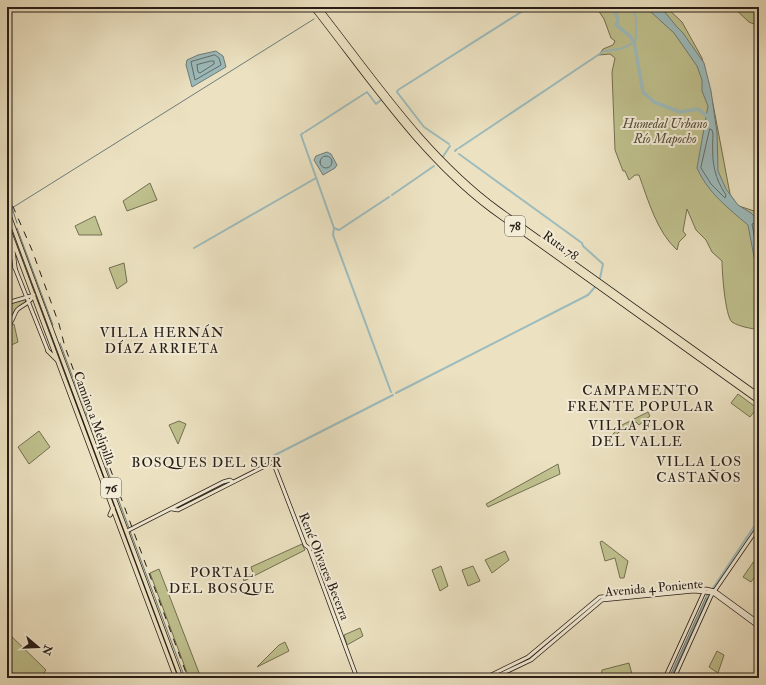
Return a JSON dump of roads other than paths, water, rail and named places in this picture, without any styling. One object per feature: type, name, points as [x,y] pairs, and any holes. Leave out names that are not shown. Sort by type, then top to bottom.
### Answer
[{"type":"highway","name":"Ruta 78","points":[[313,7],[418,140],[460,185],[492,210],[759,401]]},
{"type":"highway","name":"Ruta 78","points":[[318,7],[422,140],[462,181],[495,207],[759,396]]},
{"type":"main road","name":"Camino a Melipilla","points":[[7,210],[87,424],[129,531],[181,678]]},
{"type":"main road","name":"Camino a Melipilla","points":[[7,225],[114,508],[176,678]]},
{"type":"main road","points":[[11,236],[15,268]]},
{"type":"main road","points":[[35,286],[34,295],[40,299]]},
{"type":"main road","points":[[48,350],[59,363]]},
{"type":"main road","points":[[49,357],[53,356]]},
{"type":"main road","points":[[80,420],[85,418]]},
{"type":"main road","points":[[82,426],[87,424]]},
{"type":"main road","points":[[110,515],[114,508]]},
{"type":"main road","points":[[113,522],[119,523]]},
{"type":"street","points":[[15,268],[28,304],[48,350]]},
{"type":"street","points":[[7,303],[16,301],[26,296],[34,295]]},
{"type":"street","points":[[7,327],[14,320],[18,310],[28,304],[34,295]]},
{"type":"street","name":"René Olivares Becerra","points":[[129,531],[222,482],[230,480],[233,482],[273,462],[305,545],[308,548],[315,564],[357,678]]},
{"type":"street","points":[[674,678],[713,592],[759,526]]},
{"type":"street","points":[[666,678],[706,590]]},
{"type":"street","name":"Avenida 4 Poniente","points":[[493,678],[531,660],[602,600],[706,590],[713,592],[759,623]]},
{"type":"street","name":"Avenida 4 Poniente","points":[[713,592],[759,627]]},
{"type":"street","name":"Avenida 4 Poniente","points":[[485,678],[498,675]]},
{"type":"water","points":[[629,7],[658,7],[664,11],[683,33],[704,63],[711,91],[717,133],[718,171],[726,189],[738,205],[751,213],[759,221],[759,270],[755,262],[748,225],[713,193],[697,168],[708,106],[702,91],[702,80],[697,66],[674,33],[651,12],[641,8],[632,11]]},
{"type":"water","points":[[216,51],[223,56],[226,67],[192,87],[186,65],[187,60],[198,55]]},
{"type":"water","points":[[327,152],[331,154],[337,165],[335,168],[323,175],[314,160],[316,156]]},
{"type":"water","points":[[707,595],[709,595],[671,678],[669,678]]},
{"type":"waterway","points":[[327,10],[332,7]]},
{"type":"waterway","points":[[449,144],[424,127],[397,92],[398,90],[529,7]]},
{"type":"waterway","points":[[614,7],[618,20],[616,25],[630,36],[634,42],[643,92],[654,102],[680,112],[698,109],[711,119]]},
{"type":"waterway","points":[[459,148],[604,51],[621,48],[636,40],[636,19],[634,7]]},
{"type":"waterway","points":[[17,223],[12,208],[314,19]]},
{"type":"waterway","points":[[305,132],[367,92],[376,104],[381,100]]},
{"type":"waterway","points":[[303,133],[301,135],[334,228],[333,235],[391,392]]},
{"type":"waterway","points":[[442,158],[450,146]]},
{"type":"waterway","points":[[459,154],[582,243],[583,246],[603,264],[600,278]]},
{"type":"waterway","points":[[392,195],[434,166]]},
{"type":"waterway","points":[[194,248],[316,178]]},
{"type":"waterway","points":[[334,228],[339,230],[389,197]]},
{"type":"waterway","points":[[17,228],[53,325]]},
{"type":"waterway","points":[[396,393],[588,295],[595,287]]},
{"type":"waterway","points":[[60,343],[129,528]]},
{"type":"waterway","points":[[273,456],[393,395]]},
{"type":"waterway","points":[[707,597],[759,519]]},
{"type":"waterway","points":[[130,531],[185,678]]},
{"type":"railway","points":[[7,193],[32,250],[59,324],[65,347],[188,678]]},
{"type":"district","name":"VILLA HERNÁN DÍAZ ARRIETA","points":[[162,340]]},
{"type":"district","name":"CAMPAMENTO FRENTE POPULAR","points":[[641,398]]},
{"type":"district","name":"VILLA FLOR DEL VALLE","points":[[637,434]]},
{"type":"district","name":"BOSQUES DEL SUR","points":[[207,462]]},
{"type":"district","name":"VILLA LOS CASTAÑOS","points":[[699,470]]},
{"type":"district","name":"PORTAL DEL BOSQUE","points":[[222,580]]},
{"type":"park label","name":"Humedal Urbano Río Mapocho","points":[[665,130]]}]
